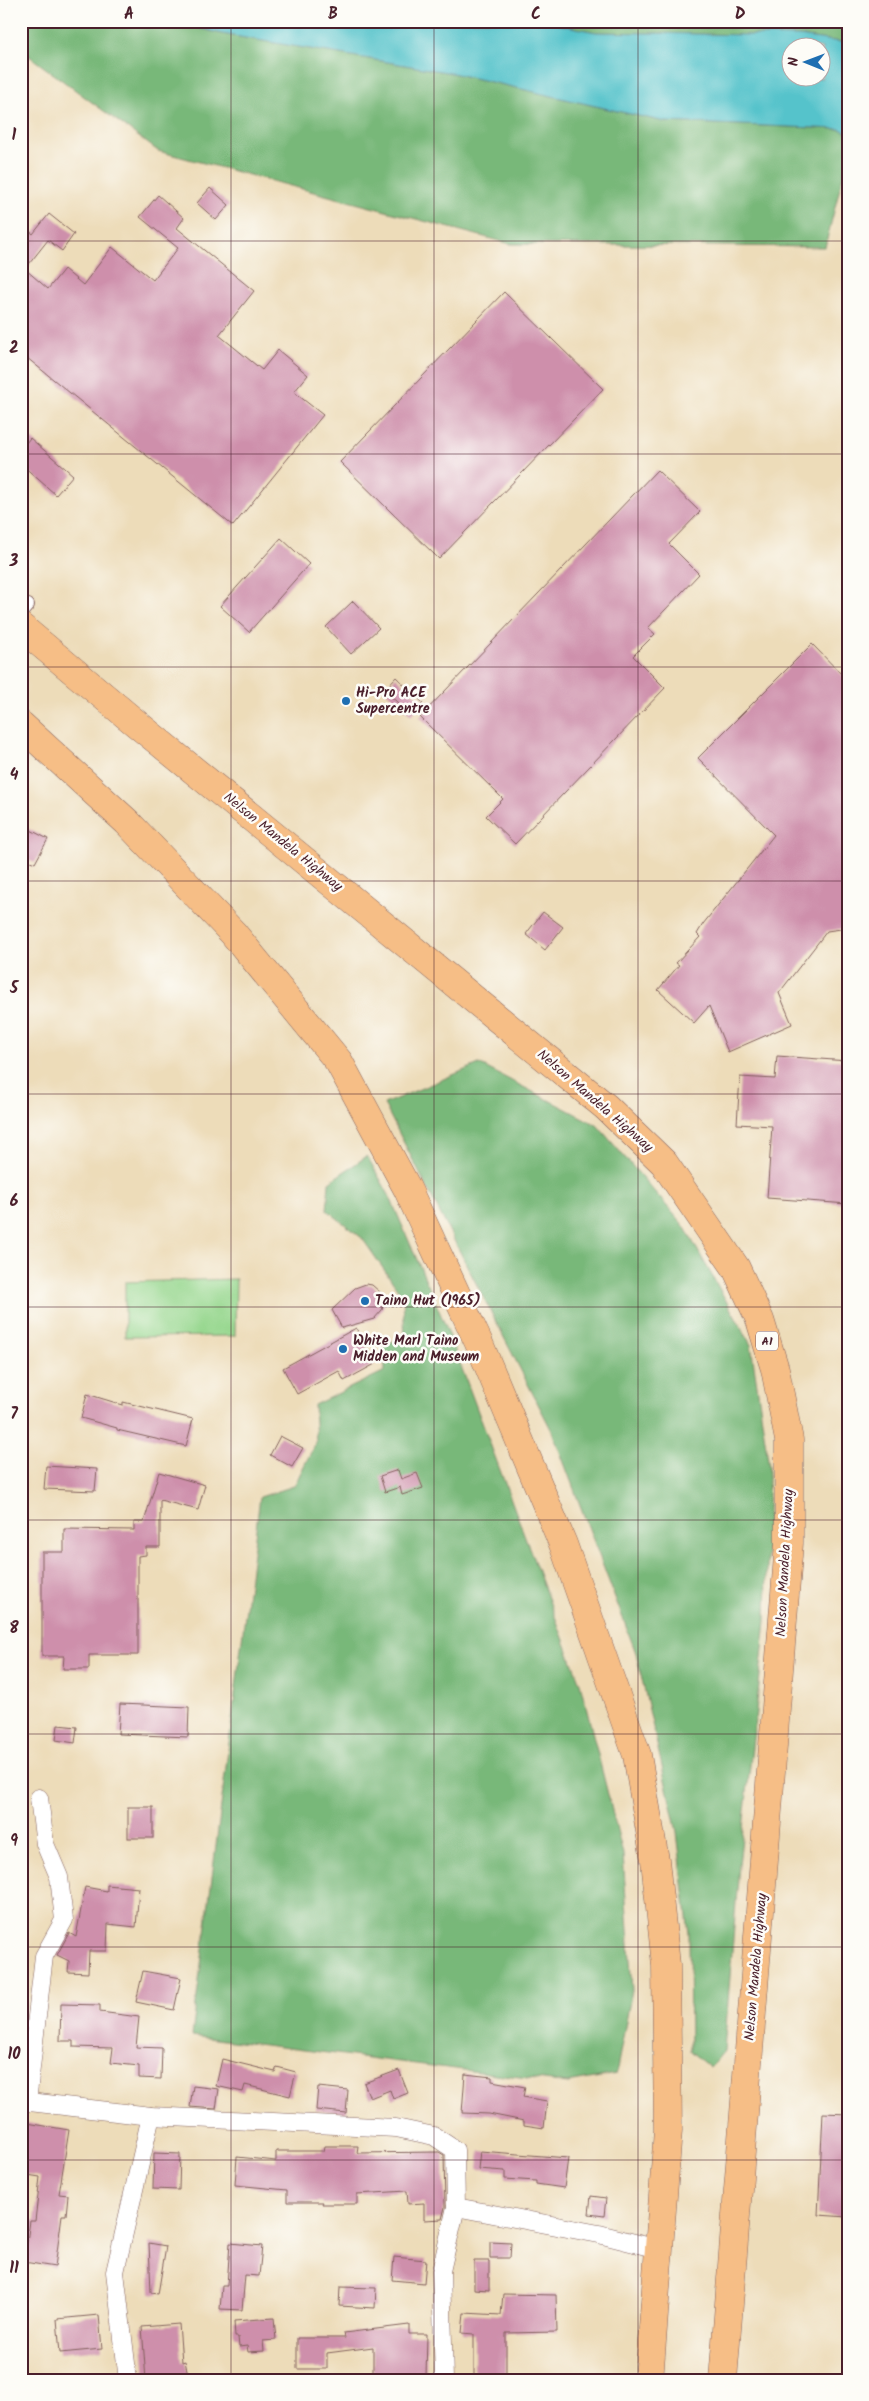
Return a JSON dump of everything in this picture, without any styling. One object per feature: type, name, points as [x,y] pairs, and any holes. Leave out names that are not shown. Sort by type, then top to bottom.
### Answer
[{"type":"highway","name":"Nelson Mandela Highway","points":[[23,620],[126,715],[606,1107],[664,1163],[680,1184],[736,1268],[760,1320],[775,1369],[789,1440],[789,1543],[723,2380]]},
{"type":"highway","points":[[21,725],[127,822],[233,933],[338,1062],[407,1188],[478,1341],[563,1544],[637,1755],[655,1860],[666,1965],[668,2130],[652,2264],[649,2380]]},
{"type":"street","points":[[39,1798],[45,1844],[59,1877],[64,1920],[44,1956],[24,2102],[150,2116],[396,2128],[434,2136],[455,2150],[456,2207],[441,2271],[444,2380]]},
{"type":"street","points":[[128,2380],[115,2272],[150,2116]]},
{"type":"street","points":[[456,2207],[599,2234],[652,2264]]},
{"type":"green space","points":[[21,21],[171,21],[222,34],[452,73],[665,122],[840,129],[848,133],[848,156],[825,247],[511,244],[158,151],[21,50]]},
{"type":"green space","points":[[542,21],[848,21],[848,43],[832,41],[832,38],[799,36],[596,32]]},
{"type":"green space","points":[[479,1064],[597,1125],[684,1226],[751,1345],[769,1467],[766,1621],[739,1865],[724,2051],[710,2068],[690,2051],[689,1934],[677,1832],[636,1653],[552,1431],[384,1104]]},
{"type":"green space","points":[[367,1156],[389,1195],[447,1329],[580,1683],[623,1854],[632,1990],[616,2074],[568,2083],[192,2036],[260,1497],[294,1486],[316,1442],[314,1405],[385,1371],[384,1343],[405,1339],[403,1297],[362,1238],[327,1210],[329,1182]]},
{"type":"green space","points":[[236,1279],[235,1336],[125,1337],[125,1282]]},
{"type":"water","points":[[171,21],[542,21],[596,32],[799,36],[813,38],[782,38],[782,88],[832,88],[832,41],[848,43],[848,133],[840,129],[665,122],[452,73],[222,34]]},
{"type":"building","points":[[210,188],[229,205],[216,220],[197,203]]},
{"type":"building","points":[[158,195],[184,218],[177,228],[254,291],[219,335],[262,370],[278,350],[308,375],[294,392],[323,415],[233,526],[21,353],[21,224],[33,234],[49,214],[74,234],[62,251],[48,240],[25,269],[48,289],[64,269],[83,285],[112,247],[153,280],[178,248],[140,217]]},
{"type":"building","points":[[504,292],[603,389],[439,559],[340,462]]},
{"type":"building","points":[[30,438],[73,475],[56,495],[21,464],[21,449]]},
{"type":"building","points":[[657,470],[700,512],[669,544],[699,574],[648,628],[655,634],[633,656],[665,688],[515,844],[486,816],[503,799],[420,717]]},
{"type":"building","points":[[281,538],[309,564],[249,632],[220,606]]},
{"type":"building","points":[[353,601],[379,628],[351,654],[326,627]]},
{"type":"building","points":[[812,644],[848,681],[848,928],[827,931],[779,993],[792,1024],[728,1052],[709,1006],[694,1023],[658,990],[679,965],[676,963],[700,937],[697,934],[703,924],[774,835],[698,758]]},
{"type":"building","points":[[396,677],[423,703],[411,715],[384,690]]},
{"type":"building","points":[[21,825],[48,839],[35,863],[21,857]]},
{"type":"building","points":[[543,912],[563,927],[545,950],[526,934]]},
{"type":"building","points":[[777,1056],[848,1061],[848,1204],[767,1198],[772,1126],[737,1124],[740,1077],[775,1079]]},
{"type":"building","name":"Taino Hut (1965)","points":[[366,1284],[372,1285],[381,1293],[384,1304],[382,1310],[374,1319],[342,1328],[332,1310],[355,1288]]},
{"type":"building","name":"White Marl Taino Midden and Museum","points":[[356,1328],[375,1364],[344,1381],[339,1371],[297,1394],[283,1368]]},
{"type":"building","points":[[87,1394],[123,1405],[123,1402],[193,1419],[186,1446],[117,1430],[117,1428],[81,1418]]},
{"type":"building","points":[[280,1436],[303,1448],[292,1467],[270,1455]]},
{"type":"building","points":[[46,1466],[97,1469],[95,1491],[44,1489]]},
{"type":"building","points":[[398,1470],[401,1479],[417,1473],[423,1488],[402,1495],[400,1487],[385,1492],[380,1476]]},
{"type":"building","points":[[159,1472],[205,1485],[198,1510],[160,1500],[160,1547],[146,1547],[146,1555],[138,1556],[138,1655],[89,1655],[89,1669],[63,1669],[64,1656],[42,1656],[42,1552],[64,1552],[64,1529],[134,1530],[134,1522],[144,1522]]},
{"type":"building","points":[[120,1704],[189,1707],[188,1737],[118,1734]]},
{"type":"building","points":[[58,1725],[77,1727],[75,1743],[56,1740]]},
{"type":"building","points":[[128,1807],[153,1807],[153,1838],[128,1838]]},
{"type":"building","points":[[107,1885],[139,1888],[136,1927],[108,1924],[107,1951],[89,1951],[88,1973],[68,1972],[69,1961],[57,1955],[69,1933],[76,1937],[85,1887],[107,1891]]},
{"type":"building","points":[[143,1971],[181,1978],[174,2010],[136,2002]]},
{"type":"building","points":[[61,2004],[100,2005],[100,2012],[139,2017],[136,2047],[162,2048],[161,2079],[139,2078],[139,2066],[111,2063],[113,2048],[73,2047],[73,2041],[60,2041]]},
{"type":"building","points":[[222,2059],[275,2072],[277,2067],[296,2072],[290,2096],[245,2085],[243,2092],[216,2086]]},
{"type":"building","points":[[399,2070],[408,2093],[393,2099],[390,2090],[370,2098],[364,2083]]},
{"type":"building","points":[[465,2074],[492,2077],[492,2081],[525,2087],[523,2097],[547,2101],[544,2128],[524,2125],[524,2121],[489,2114],[462,2113]]},
{"type":"building","points":[[193,2086],[219,2089],[216,2109],[190,2107]]},
{"type":"building","points":[[318,2087],[348,2090],[346,2113],[316,2110]]},
{"type":"building","points":[[823,2113],[848,2114],[848,2217],[818,2215]]},
{"type":"building","points":[[21,2122],[69,2130],[59,2194],[68,2195],[66,2215],[62,2215],[55,2267],[24,2262],[30,2221],[35,2221],[40,2177],[21,2174]]},
{"type":"building","points":[[324,2146],[358,2146],[357,2153],[439,2152],[444,2155],[445,2207],[442,2219],[424,2220],[424,2203],[408,2204],[407,2191],[357,2194],[357,2204],[322,2204],[323,2202],[287,2202],[287,2190],[235,2185],[237,2157],[276,2161],[276,2151],[323,2151]]},
{"type":"building","points":[[480,2151],[568,2158],[564,2188],[536,2184],[536,2181],[505,2179],[505,2171],[478,2169]]},
{"type":"building","points":[[154,2153],[180,2154],[179,2190],[153,2189]]},
{"type":"building","points":[[591,2196],[606,2198],[604,2216],[589,2214]]},
{"type":"building","points":[[490,2242],[511,2243],[510,2258],[490,2258]]},
{"type":"building","points":[[149,2243],[166,2246],[158,2294],[151,2293]]},
{"type":"building","points":[[230,2243],[262,2246],[259,2276],[245,2275],[242,2310],[220,2309],[222,2286],[227,2286]]},
{"type":"building","points":[[394,2257],[426,2260],[424,2283],[392,2280]]},
{"type":"building","points":[[474,2261],[489,2261],[489,2290],[474,2289]]},
{"type":"building","points":[[340,2287],[376,2288],[375,2308],[339,2306]]},
{"type":"building","points":[[503,2294],[556,2295],[557,2332],[506,2333],[506,2380],[474,2380],[474,2334],[462,2333],[464,2313],[501,2315]]},
{"type":"building","points":[[99,2315],[102,2349],[60,2353],[57,2319]]},
{"type":"building","points":[[274,2318],[276,2340],[263,2341],[264,2351],[248,2352],[247,2346],[239,2347],[238,2337],[235,2337],[234,2321]]},
{"type":"building","points":[[179,2324],[182,2362],[185,2361],[189,2380],[146,2380],[142,2327]]},
{"type":"building","points":[[409,2325],[409,2334],[427,2334],[426,2378],[373,2377],[373,2347],[327,2353],[327,2369],[297,2369],[297,2338],[345,2338],[344,2333]]},
{"type":"place","name":"Hi-Pro ACE Supercentre","points":[[346,701]]},
{"type":"place","name":"Taino Hut (1965)","points":[[365,1301]]},
{"type":"place","name":"White Marl Taino Midden and Museum","points":[[343,1349]]}]
